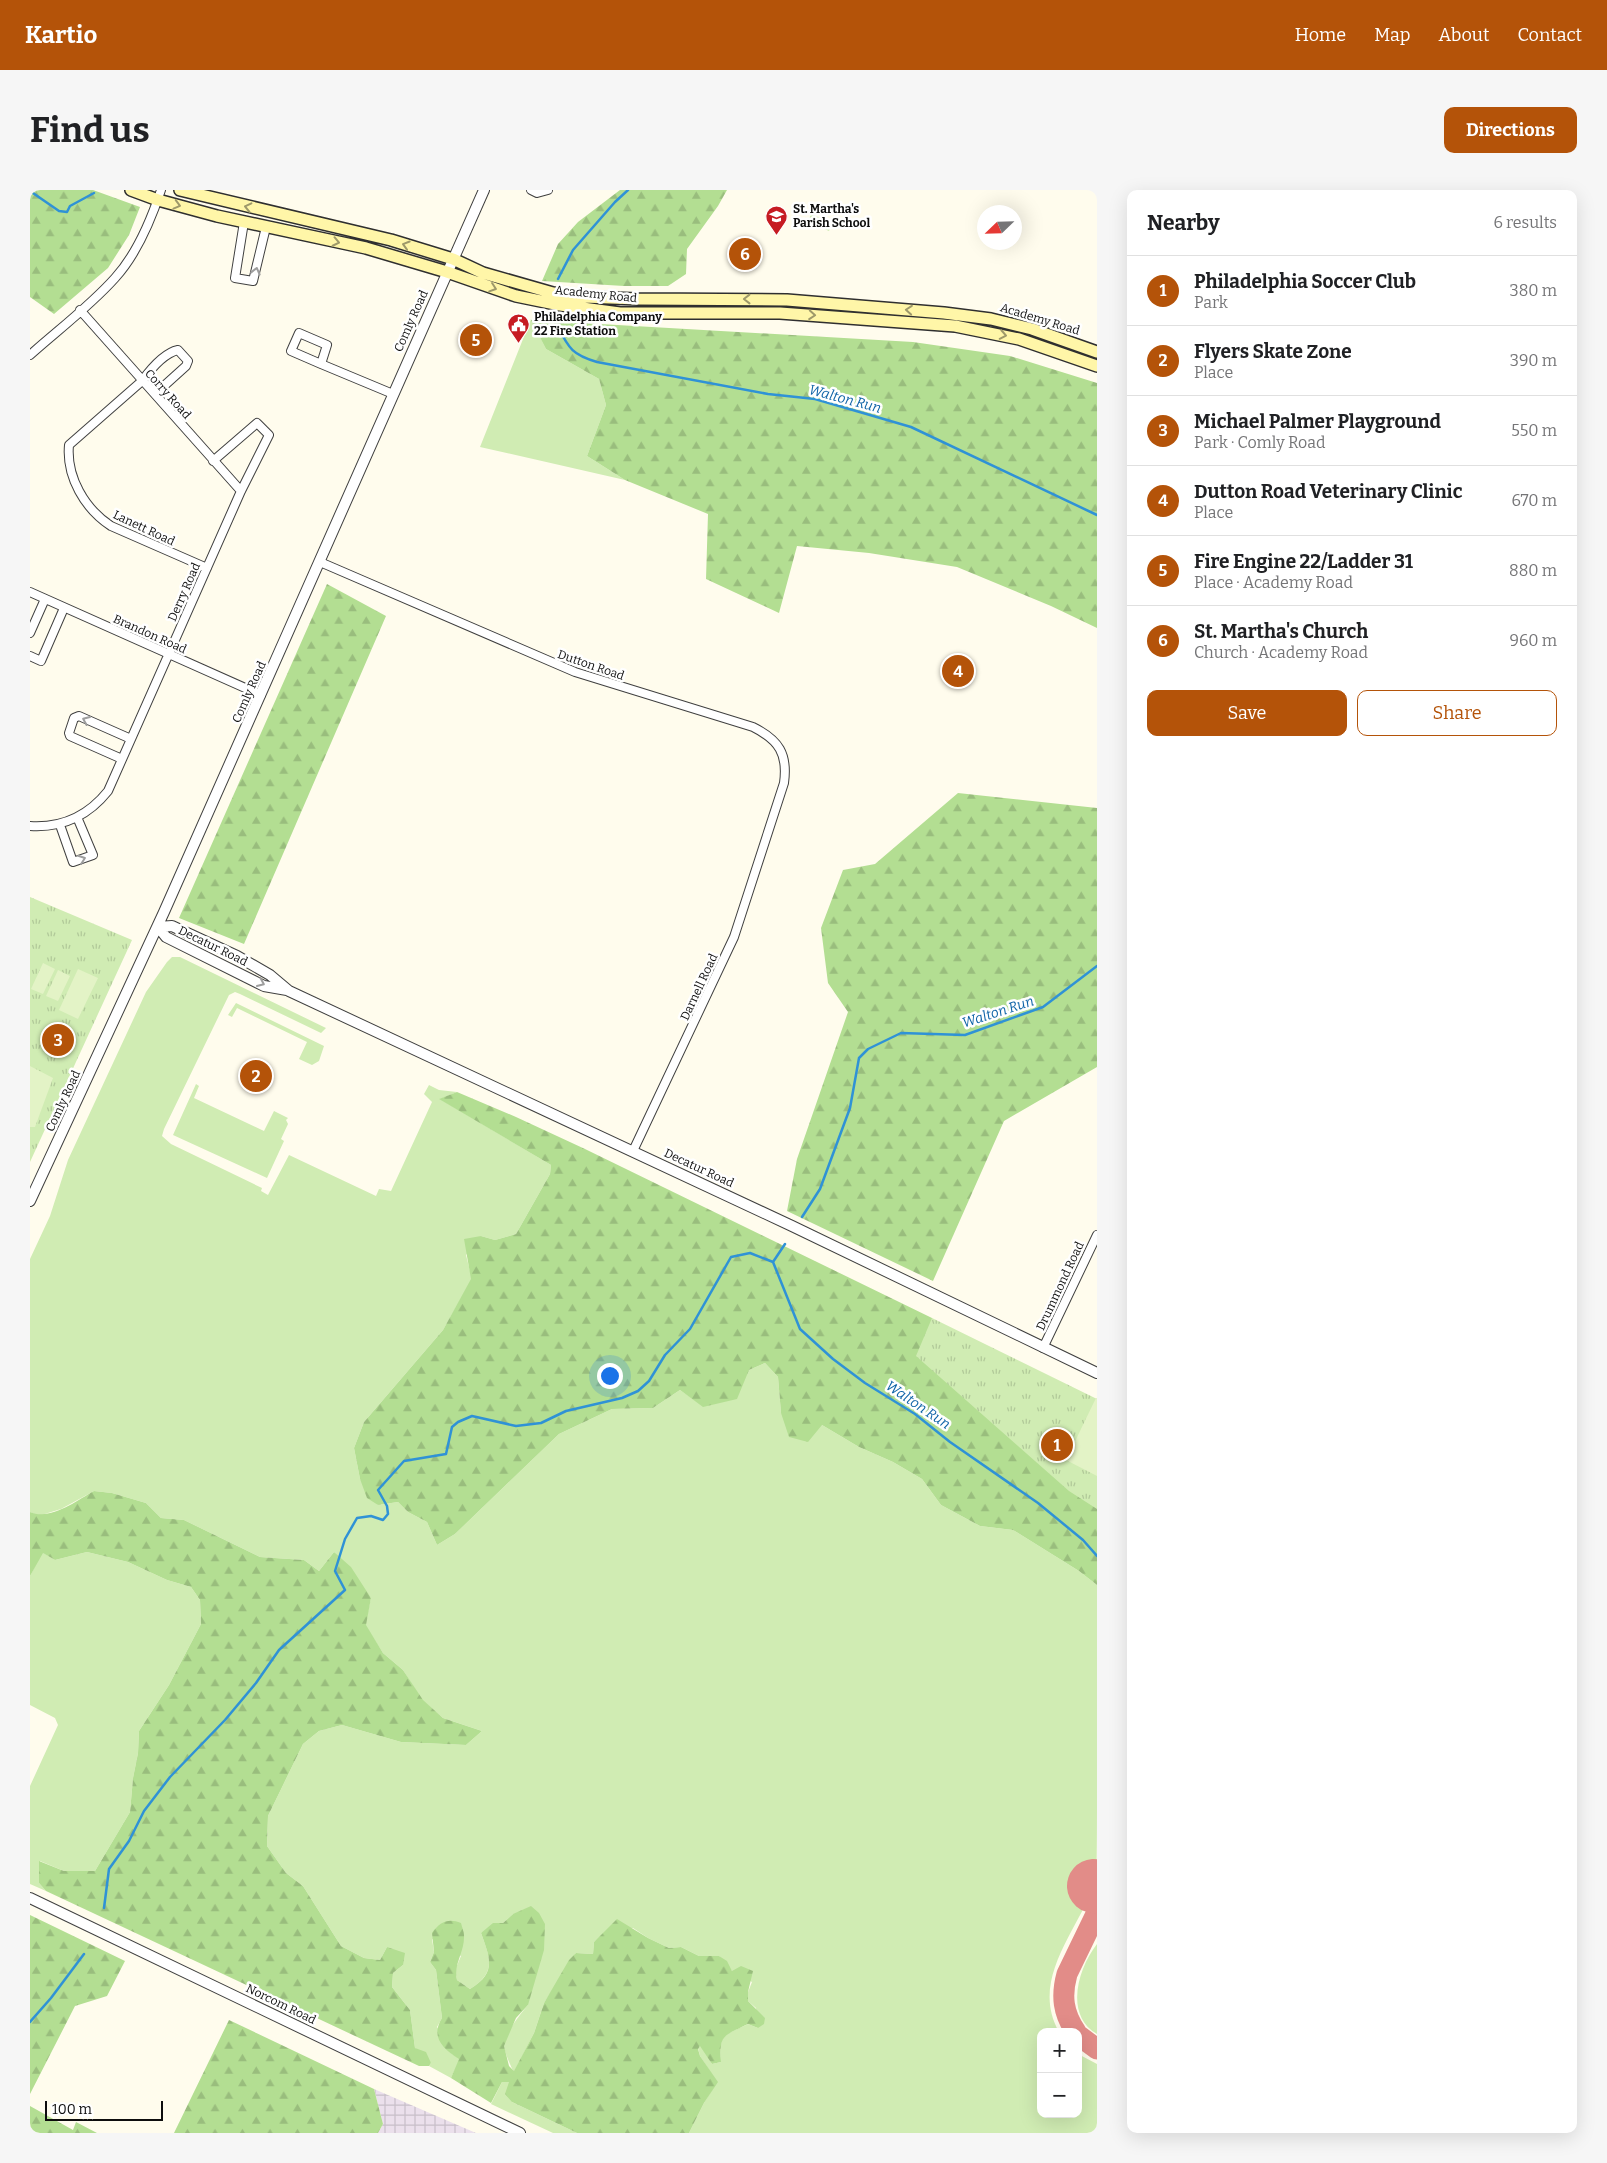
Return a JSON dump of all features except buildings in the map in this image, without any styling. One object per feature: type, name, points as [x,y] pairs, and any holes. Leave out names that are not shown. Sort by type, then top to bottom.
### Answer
[{"type":"main road","name":"Academy Road","points":[[131,190],[159,195],[244,222],[366,248],[447,272],[516,296],[560,305],[620,313],[780,313],[955,326],[1019,338],[1097,366]]},
{"type":"main road","name":"Academy Road","points":[[180,190],[250,208],[351,229],[453,259],[483,273],[553,293],[593,297],[787,300],[944,313],[991,319],[1032,329],[1097,352]]},
{"type":"main road","points":[[694,299],[694,313]]},
{"type":"street","name":"Comly Road","points":[[30,1201],[158,927],[484,190]]},
{"type":"street","points":[[530,190],[537,193],[548,190]]},
{"type":"street","points":[[30,355],[116,277],[131,256],[159,195]]},
{"type":"street","points":[[244,222],[236,278],[253,281],[266,227]]},
{"type":"street","name":"Corry Road","points":[[80,310],[241,491]]},
{"type":"street","points":[[321,364],[327,345],[299,333],[291,351],[321,364],[393,394]]},
{"type":"street","points":[[142,381],[150,370],[172,351],[178,350],[188,361],[186,366],[155,394]]},
{"type":"street","name":"Lanett Road","points":[[142,381],[69,445],[68,456],[73,475],[80,493],[90,509],[101,520],[207,568]]},
{"type":"street","name":"Derry Road","points":[[60,825],[92,807],[108,791],[241,491],[268,435],[257,423],[213,461]]},
{"type":"street","name":"Dutton Road","points":[[320,562],[575,672],[753,726],[766,733],[774,740],[786,766],[784,783],[770,826]]},
{"type":"street","name":"Brandon Road","points":[[30,592],[261,695]]},
{"type":"street","points":[[30,633],[45,599]]},
{"type":"street","points":[[30,656],[41,661],[64,608]]},
{"type":"street","points":[[122,759],[70,736],[69,733],[74,718],[78,716],[131,739]]},
{"type":"street","points":[[30,826],[60,825],[73,862],[93,855],[77,817]]},
{"type":"street","name":"Darnell Road","points":[[633,1151],[734,937],[770,826]]},
{"type":"street","name":"Decatur Road","points":[[158,927],[166,937],[264,986],[289,991],[633,1151],[1097,1373]]},
{"type":"street","name":"Drummond Road","points":[[1043,1348],[1097,1235]]},
{"type":"street","name":"Norcom Road","points":[[30,1898],[520,2133]]},
{"type":"shaded area","points":[[374,2089],[476,2133],[378,2133],[383,2124]]},
{"type":"green space","points":[[30,190],[93,190],[140,207],[129,235],[108,268],[54,314],[30,297]]},
{"type":"green space","points":[[620,190],[727,190],[718,206],[687,249],[686,274],[668,286],[624,286],[542,281],[558,244],[578,222]]},
{"type":"green space","points":[[811,214],[832,223],[829,231],[808,222]]},
{"type":"green space","points":[[531,319],[546,349],[599,379],[606,405],[587,456],[625,480],[480,447]]},
{"type":"green space","points":[[531,320],[913,342],[1010,356],[1097,383],[1097,628],[1051,606],[957,567],[869,553],[797,546],[779,613],[706,579],[708,514],[625,480],[587,456],[606,405],[599,379],[546,349]]},
{"type":"green space","points":[[327,584],[386,616],[244,944],[179,918]]},
{"type":"green space","points":[[958,793],[1097,808],[1097,1067],[1004,1121],[933,1281],[787,1211],[797,1159],[848,1012],[828,983],[821,928],[843,870],[875,864]]},
{"type":"green space","points":[[30,897],[132,940],[30,1162]]},
{"type":"green space","points":[[172,957],[180,957],[326,1028],[321,1033],[240,994],[235,992],[229,995],[164,1129],[162,1136],[171,1144],[262,1188],[261,1191],[268,1195],[289,1155],[376,1196],[379,1189],[391,1191],[432,1102],[424,1094],[429,1085],[439,1090],[457,1092],[440,1099],[551,1165],[550,1174],[516,1234],[495,1240],[481,1236],[466,1255],[472,1279],[443,1330],[364,1422],[354,1448],[360,1479],[378,1505],[398,1502],[408,1512],[427,1522],[437,1545],[455,1534],[559,1434],[612,1409],[653,1408],[680,1390],[703,1406],[749,1370],[765,1363],[778,1377],[781,1413],[822,1425],[859,1447],[893,1462],[922,1479],[941,1505],[980,1526],[1013,1530],[1079,1571],[1097,1585],[1096,1881],[1060,1955],[1053,1974],[1050,1993],[1051,2012],[1057,2028],[1037,2028],[1037,2118],[1082,2118],[1082,2056],[1097,2064],[1097,2133],[689,2133],[717,2082],[700,2056],[698,2048],[701,2045],[712,2064],[721,2062],[722,2041],[727,2034],[748,2024],[758,2028],[756,2008],[748,2001],[748,1992],[752,1982],[732,1971],[719,1956],[699,1956],[681,1947],[669,1948],[633,1928],[605,1933],[594,1942],[593,1954],[576,1953],[544,2003],[534,2033],[514,2072],[505,2051],[504,2042],[513,2025],[528,2005],[513,1914],[503,1923],[481,1933],[489,1957],[488,1970],[479,1983],[470,1989],[457,1980],[455,1970],[461,1956],[432,1939],[434,1952],[430,1962],[436,1970],[442,2018],[437,2027],[452,2054],[460,2059],[451,2078],[429,2066],[431,2063],[415,2048],[410,2010],[392,1987],[393,1973],[403,1965],[387,1947],[380,1960],[364,1958],[341,1946],[303,1886],[286,1873],[267,1846],[268,1816],[303,1744],[319,1731],[342,1725],[401,1742],[466,1745],[482,1731],[443,1718],[422,1700],[403,1670],[383,1653],[365,1625],[371,1598],[334,1552],[319,1571],[304,1560],[260,1557],[184,1520],[161,1518],[146,1503],[112,1493],[94,1491],[61,1509],[38,1516],[30,1512],[30,1259],[50,1216],[68,1160],[146,992]]},
{"type":"green space","points":[[43,963],[55,969],[43,994],[31,989]]},
{"type":"green space","points":[[78,969],[98,978],[78,1019],[59,1010]]},
{"type":"green space","points":[[58,970],[70,976],[58,1001],[46,996]]},
{"type":"green space","points":[[236,1003],[324,1046],[319,1061],[312,1065],[299,1059],[307,1042],[237,1008],[232,1017],[228,1015]]},
{"type":"green space","points":[[30,1066],[53,1078],[35,1127],[30,1127]]},
{"type":"green space","points":[[196,1084],[199,1086],[194,1098],[264,1131],[274,1111],[288,1118],[286,1120],[288,1124],[281,1139],[284,1141],[267,1178],[173,1135]]},
{"type":"green space","points":[[457,1092],[585,1149],[932,1318],[936,1328],[1097,1492],[1097,1585],[1079,1571],[1013,1530],[980,1526],[941,1505],[922,1479],[893,1462],[859,1447],[822,1425],[808,1442],[789,1437],[781,1413],[778,1377],[765,1363],[749,1370],[737,1399],[703,1407],[680,1390],[653,1408],[612,1409],[559,1434],[455,1534],[437,1545],[427,1522],[408,1512],[398,1502],[378,1505],[367,1498],[360,1479],[354,1448],[364,1422],[443,1330],[471,1279],[464,1239],[481,1236],[495,1240],[516,1234],[550,1174],[551,1165],[439,1099]]},
{"type":"green space","points":[[932,1318],[1097,1399],[1097,1509],[1069,1491],[916,1356]]},
{"type":"green space","points":[[1097,1398],[1097,1476],[1066,1460]]},
{"type":"green space","points":[[94,1491],[112,1493],[146,1503],[161,1518],[184,1520],[260,1557],[304,1560],[319,1571],[334,1552],[351,1567],[371,1598],[366,1625],[383,1653],[403,1670],[423,1700],[443,1718],[482,1731],[466,1745],[401,1742],[342,1725],[319,1731],[303,1744],[268,1816],[267,1846],[286,1873],[303,1886],[341,1946],[364,1958],[380,1960],[387,1947],[405,1953],[403,1965],[393,1973],[392,1987],[410,2010],[415,2048],[426,2052],[431,2063],[429,2066],[419,2066],[46,1891],[39,1883],[39,1861],[64,1871],[95,1871],[130,1812],[139,1731],[169,1685],[201,1624],[200,1600],[191,1587],[167,1580],[128,1562],[87,1552],[55,1560],[43,1553],[30,1576],[30,1512],[46,1514],[54,1512],[63,1509]]},
{"type":"green space","points":[[42,1552],[55,1560],[87,1552],[128,1562],[167,1580],[191,1587],[200,1600],[201,1624],[169,1685],[139,1731],[130,1812],[95,1871],[64,1871],[40,1861],[39,1883],[46,1891],[30,1884],[30,1786],[58,1725],[55,1718],[30,1705],[30,1576]]},
{"type":"green space","points":[[531,1906],[539,1913],[545,1924],[544,1950],[528,2005],[516,2018],[504,2046],[509,2066],[514,2071],[534,2033],[544,2003],[569,1960],[576,1953],[593,1954],[594,1942],[617,1919],[669,1948],[681,1947],[699,1956],[719,1956],[727,1961],[732,1971],[741,1966],[753,1971],[748,2001],[765,2018],[764,2024],[758,2028],[748,2024],[728,2034],[722,2041],[721,2062],[712,2064],[700,2046],[698,2049],[700,2056],[718,2082],[704,2103],[689,2133],[577,2133],[512,2102],[505,2094],[509,2082],[502,2082],[491,2103],[451,2078],[459,2059],[443,2047],[438,2037],[437,2031],[442,2018],[436,1970],[430,1962],[434,1952],[432,1933],[445,1922],[461,1923],[464,1941],[456,1974],[457,1980],[470,1989],[479,1983],[488,1971],[489,1957],[481,1933],[493,1923],[503,1923],[513,1914]]},
{"type":"green space","points":[[30,1915],[125,1961],[107,1996],[75,2006],[30,2094]]},
{"type":"green space","points":[[1097,1944],[1097,2034],[1087,2026],[1080,2015],[1077,2004],[1080,1978],[1084,1966]]},
{"type":"green space","points":[[229,2020],[374,2089],[383,2124],[378,2133],[174,2133]]},
{"type":"green space","points":[[502,2082],[510,2082],[512,2102],[577,2133],[553,2133],[491,2104]]},
{"type":"green space","points":[[30,2106],[73,2130],[76,2122],[97,2133],[30,2133]]},
{"type":"waterway","name":"Walton Run","points":[[558,279],[573,250],[628,190]]},
{"type":"waterway","points":[[30,191],[59,211],[67,212],[70,206],[94,193]]},
{"type":"waterway","name":"Walton Run","points":[[558,327],[565,341],[577,354],[597,362],[768,394],[815,399],[911,427],[1097,515]]},
{"type":"waterway","name":"Walton Run","points":[[802,1217],[820,1189],[850,1108],[859,1058],[868,1049],[901,1033],[965,1035],[1043,1007],[1097,966]]},
{"type":"waterway","name":"Walton Run","points":[[773,1262],[785,1244]]},
{"type":"waterway","points":[[104,1908],[109,1869],[129,1841],[144,1811],[170,1777],[225,1720],[256,1683],[279,1650],[345,1590],[335,1571],[345,1539],[357,1518],[371,1516],[383,1520],[388,1514],[387,1506],[378,1490],[404,1461],[446,1454],[452,1427],[472,1416],[516,1426],[541,1423],[566,1411],[622,1398],[638,1391],[649,1381],[665,1355],[690,1329],[731,1257],[750,1253],[773,1262]]},
{"type":"waterway","name":"Walton Run","points":[[773,1262],[800,1329],[833,1359],[865,1383],[915,1414],[950,1442],[1038,1503],[1083,1540],[1097,1556]]},
{"type":"waterway","points":[[30,2022],[51,1998],[84,1954]]},
{"type":"taxiway","points":[[1074,2028],[1068,2018],[1064,2004],[1065,1982],[1067,1974],[1097,1912]]},
{"type":"taxiway","points":[[1082,2038],[1097,2049]]},
{"type":"place","name":"St. Martha's Parish School","points":[[777,235]]},
{"type":"place","name":"St. Martha's Church","points":[[745,254]]},
{"type":"place","name":"Fire Engine 22/Ladder 31","points":[[476,340]]},
{"type":"place","name":"Philadelphia Company 22 Fire Station","points":[[518,343]]},
{"type":"place","name":"Dutton Road Veterinary Clinic","points":[[958,671]]},
{"type":"place","name":"Michael Palmer Playground","points":[[58,1040]]},
{"type":"place","name":"Flyers Skate Zone","points":[[256,1076]]},
{"type":"place","name":"Philadelphia Soccer Club","points":[[1057,1445]]}]
